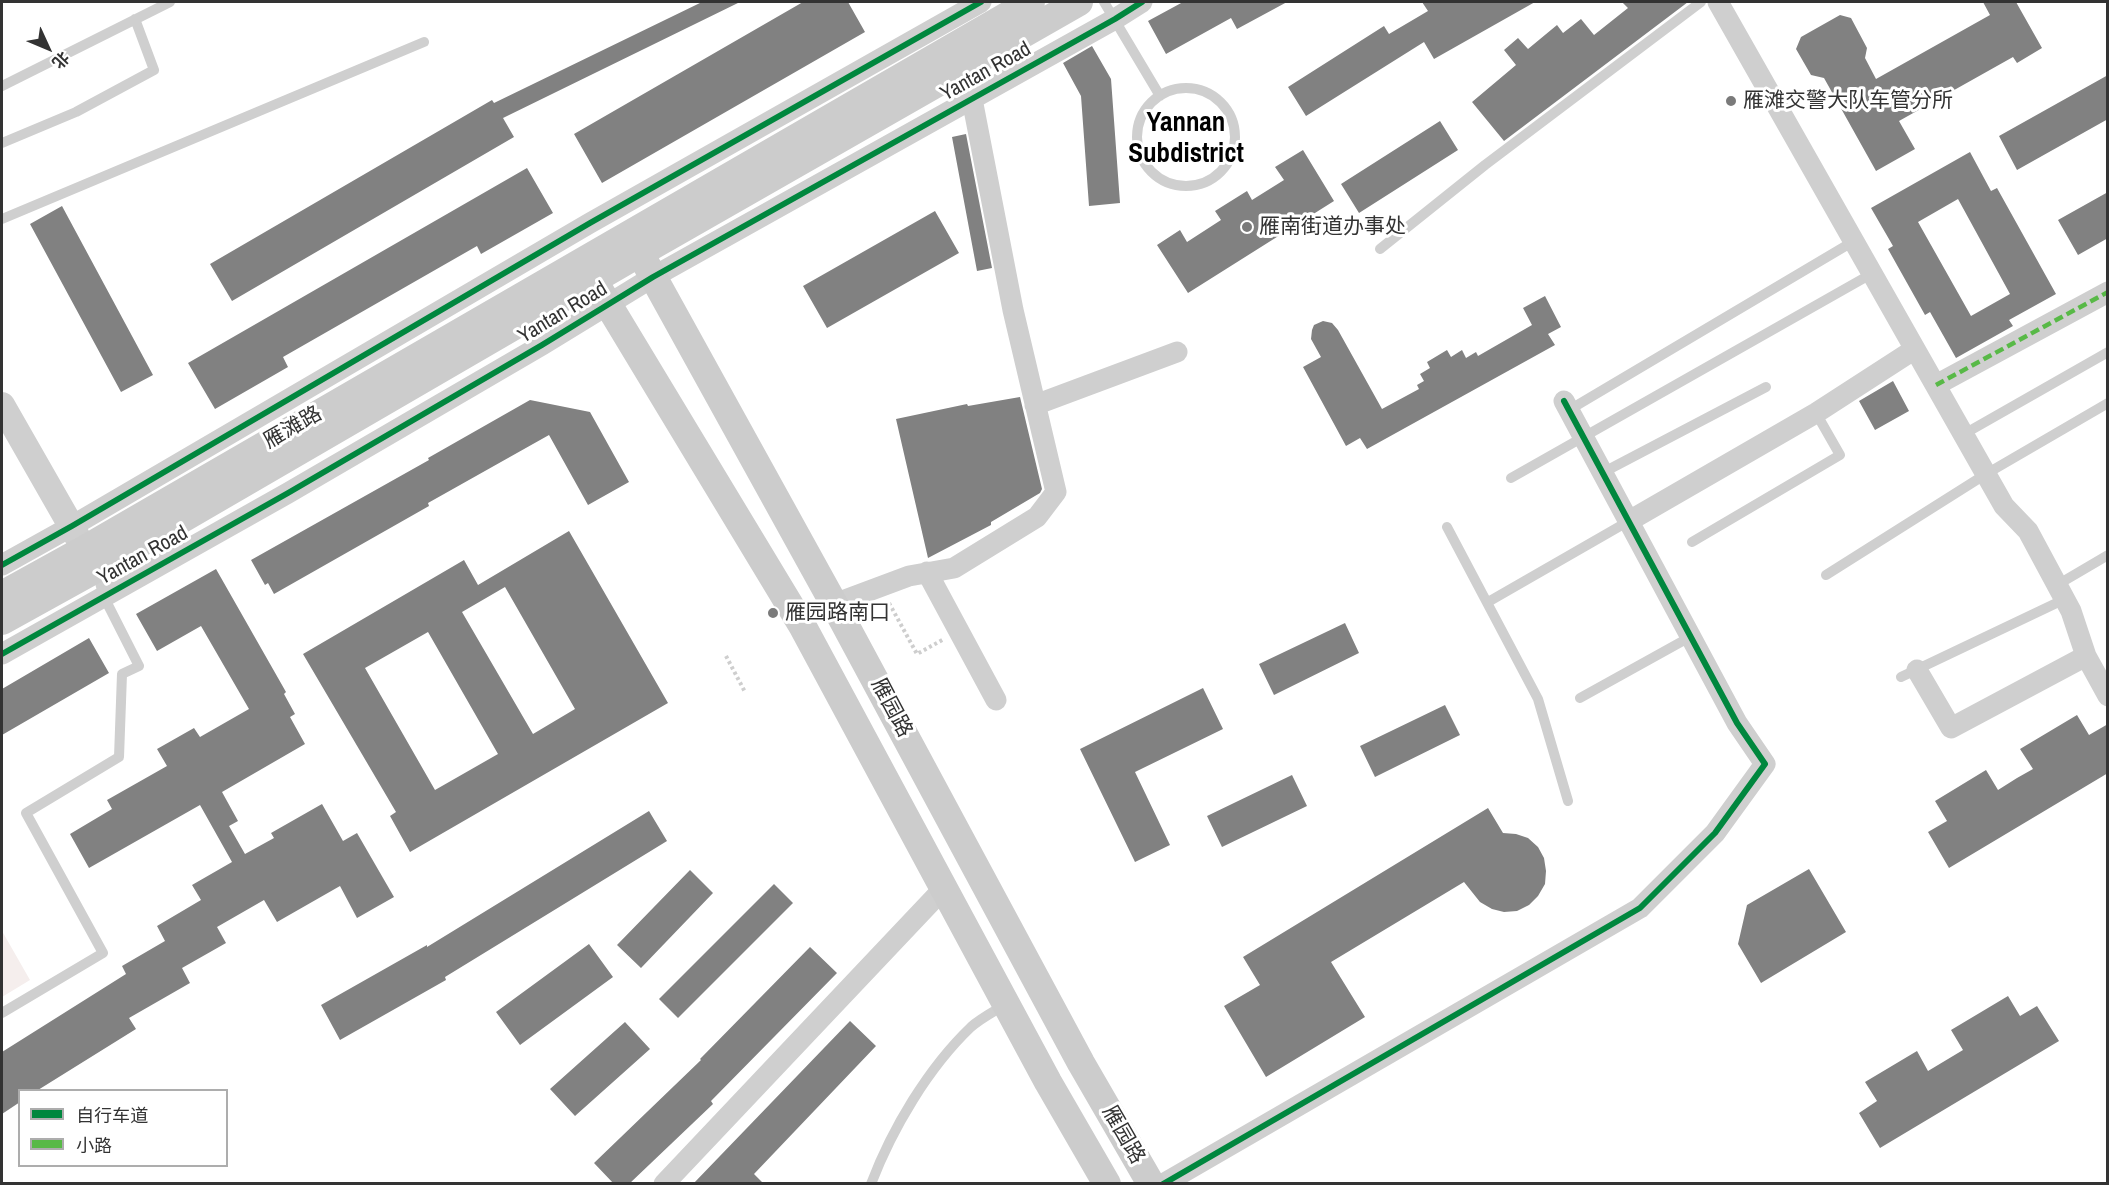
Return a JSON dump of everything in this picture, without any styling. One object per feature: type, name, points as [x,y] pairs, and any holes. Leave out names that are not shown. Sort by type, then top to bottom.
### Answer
[{"type":"main road","name":"Yantan Road","points":[[589,271],[1031,2]]},
{"type":"main road","name":"Yantan Road","points":[[633,244],[1079,2]]},
{"type":"main road","name":"雁园路","points":[[633,244],[834,604],[1082,1062],[1151,1184]]},
{"type":"main road","name":"雁园路","points":[[589,271],[803,627],[1006,1004],[1107,1184]]},
{"type":"main road","name":"雁滩路","points":[[2,595],[589,271]]},
{"type":"main road","name":"Yantan Road","points":[[2,621],[84,548]]},
{"type":"street","name":"Yantan Road","points":[[2,565],[84,548],[614,210],[981,2]]},
{"type":"street","name":"Yantan Road","points":[[2,654],[288,493],[653,278],[972,99],[1109,10],[1142,2]]},
{"type":"street","points":[[1718,2],[2004,506],[2028,531],[2071,611],[2086,656],[2108,696]]},
{"type":"street","points":[[834,604],[909,576],[954,568],[1037,518],[1056,492],[1012,310],[972,99]]},
{"type":"street","points":[[614,210],[633,244]]},
{"type":"street","points":[[1936,385],[2108,292]]},
{"type":"street","points":[[1629,521],[1816,413],[1915,349]]},
{"type":"street","points":[[1035,405],[1177,352]]},
{"type":"street","points":[[2,405],[84,548]]},
{"type":"street","points":[[1163,1184],[1640,908],[1715,833],[1765,764],[1737,723],[1567,405]]},
{"type":"street","points":[[927,572],[996,700]]},
{"type":"street","points":[[1909,673],[1952,728],[2086,656]]},
{"type":"street","points":[[664,1184],[944,888]]},
{"type":"lane","points":[[2,86],[170,2]]},
{"type":"lane","points":[[1380,249],[1485,165],[1701,2]]},
{"type":"lane","points":[[1109,10],[1160,96]]},
{"type":"lane","points":[[2,143],[76,112],[154,70],[135,19]]},
{"type":"lane","points":[[2,219],[424,42]]},
{"type":"lane","points":[[1178,89],[1197,89],[1215,97],[1228,111],[1235,129],[1234,148],[1226,166],[1212,179],[1194,186],[1175,185],[1158,177],[1145,164],[1138,146],[1138,126],[1146,109],[1160,96],[1178,89]]},
{"type":"lane","points":[[1567,405],[1854,241]]},
{"type":"lane","points":[[1511,478],[1873,273]]},
{"type":"lane","points":[[1964,434],[2108,352]]},
{"type":"lane","points":[[1602,473],[1766,387]]},
{"type":"lane","points":[[1826,575],[1986,474],[2108,403]]},
{"type":"lane","points":[[1692,542],[1840,455],[1816,413]]},
{"type":"lane","points":[[1488,602],[1629,521]]},
{"type":"lane","points":[[1447,527],[1538,699],[1568,801]]},
{"type":"lane","points":[[2,1013],[103,953],[26,813],[119,757],[122,674],[139,666],[104,597],[84,548]]},
{"type":"lane","points":[[1909,673],[2061,592],[2108,555]]},
{"type":"lane","points":[[1580,698],[1690,637]]},
{"type":"lane","points":[[872,1184],[882,1155],[927,1077],[972,1026],[1006,1004]]},
{"type":"path","points":[[885,597],[917,654],[959,631]]},
{"type":"path","points":[[726,656],[745,692]]},
{"type":"shaded area","points":[[2,931],[30,980],[2,997]]},
{"type":"building","points":[[702,2],[740,2],[503,118],[514,137],[232,301],[210,264],[492,100],[494,103]]},
{"type":"building","points":[[803,2],[848,2],[865,32],[602,183],[574,134]]},
{"type":"building","points":[[1183,2],[1287,2],[1237,29],[1231,18],[1166,54],[1148,21]]},
{"type":"building","points":[[1422,2],[1535,2],[1434,59],[1424,42],[1306,116],[1288,87],[1384,26],[1389,34],[1428,11]]},
{"type":"building","points":[[1622,2],[1688,2],[1504,141],[1472,102],[1516,65],[1504,50],[1518,38],[1528,49],[1557,25],[1563,33],[1581,19],[1594,35],[1628,8]]},
{"type":"building","points":[[1983,2],[2016,2],[2042,48],[2017,63],[2013,57],[1899,121],[1915,149],[1876,171],[1824,78],[1811,75],[1796,49],[1801,37],[1840,15],[1851,18],[1867,48],[1865,58],[1876,79],[1990,15]]},
{"type":"building","points":[[1092,46],[1111,79],[1120,203],[1089,206],[1081,96],[1063,63]]},
{"type":"building","points":[[2108,75],[2108,119],[2017,170],[1999,136]]},
{"type":"building","points":[[1440,121],[1458,150],[1359,213],[1341,184]]},
{"type":"building","points":[[966,134],[992,268],[977,271],[952,137]]},
{"type":"building","points":[[1303,150],[1334,201],[1188,293],[1157,245],[1180,230],[1187,242],[1221,220],[1215,211],[1247,191],[1252,200],[1284,180],[1275,167]]},
{"type":"building","points":[[1970,152],[1991,191],[1997,188],[2056,294],[2009,320],[2013,326],[1956,358],[1930,312],[1925,315],[1888,249],[1893,246],[1871,208]],"holes":[[[1958,199],[2010,294],[1971,316],[1918,222]]]},
{"type":"building","points":[[527,168],[553,213],[481,254],[477,246],[283,357],[288,367],[215,409],[188,363]]},
{"type":"building","points":[[2108,192],[2108,238],[2078,255],[2058,220]]},
{"type":"building","points":[[62,206],[153,375],[121,392],[30,224]]},
{"type":"building","points":[[935,211],[959,253],[827,328],[803,286]]},
{"type":"building","points":[[1545,296],[1561,327],[1548,334],[1555,345],[1367,449],[1360,438],[1346,446],[1303,367],[1321,357],[1311,339],[1314,325],[1323,321],[1332,323],[1382,409],[1419,389],[1417,385],[1424,381],[1420,374],[1430,368],[1427,362],[1447,350],[1451,357],[1462,350],[1466,358],[1476,352],[1478,356],[1532,325],[1523,308]]},
{"type":"building","points":[[1893,381],[1909,411],[1875,430],[1859,401]]},
{"type":"building","points":[[1020,397],[1042,489],[1040,493],[991,522],[991,525],[928,558],[896,419],[967,404],[968,406]]},
{"type":"building","points":[[530,400],[590,412],[629,482],[588,505],[549,435],[274,594],[268,583],[265,585],[251,560],[429,460],[428,458]]},
{"type":"building","points":[[569,531],[668,703],[410,852],[390,816],[396,812],[303,654],[464,560],[478,585]],"holes":[[[505,587],[575,709],[533,734],[462,612]],[[428,632],[498,754],[435,790],[365,668]]]},
{"type":"building","points":[[216,569],[286,692],[284,694],[295,714],[290,717],[305,744],[222,792],[238,821],[229,826],[245,854],[274,838],[271,833],[322,804],[343,841],[357,833],[394,897],[357,918],[340,886],[277,922],[264,900],[217,927],[226,943],[182,968],[190,983],[129,1018],[136,1029],[40,1089],[18,1089],[18,1103],[2,1114],[2,1052],[126,974],[122,966],[165,941],[157,926],[201,900],[192,885],[232,862],[200,805],[89,868],[70,834],[112,809],[107,800],[167,766],[157,749],[194,728],[200,737],[249,709],[201,626],[157,651],[136,614]]},
{"type":"building","points":[[1345,623],[1359,653],[1274,695],[1259,664]]},
{"type":"building","points":[[89,638],[109,673],[2,735],[2,689]]},
{"type":"building","points":[[1203,688],[1223,729],[1135,772],[1170,845],[1135,862],[1080,749]]},
{"type":"building","points":[[1445,705],[1460,735],[1375,777],[1360,746]]},
{"type":"building","points":[[2077,715],[2089,735],[2108,724],[2108,773],[1949,868],[1928,832],[1947,821],[1935,801],[1986,770],[1998,790],[2033,769],[2020,749]]},
{"type":"building","points":[[1292,775],[1307,806],[1222,847],[1207,816]]},
{"type":"building","points":[[1488,808],[1503,833],[1528,838],[1538,847],[1544,858],[1546,871],[1545,884],[1538,896],[1529,905],[1517,911],[1504,912],[1492,909],[1480,902],[1464,882],[1331,962],[1365,1017],[1266,1077],[1224,1006],[1260,985],[1243,957]]},
{"type":"building","points":[[649,811],[667,841],[445,977],[446,980],[340,1040],[321,1005],[427,945],[427,947]]},
{"type":"building","points":[[1809,869],[1846,932],[1761,983],[1738,944],[1747,905]]},
{"type":"building","points":[[690,870],[713,893],[641,968],[617,945]]},
{"type":"building","points":[[774,884],[793,903],[678,1018],[659,999]]},
{"type":"building","points":[[589,944],[613,977],[520,1045],[496,1012]]},
{"type":"building","points":[[810,947],[837,973],[711,1101],[713,1104],[629,1184],[614,1184],[594,1163],[701,1060]]},
{"type":"building","points":[[2008,996],[2020,1016],[2037,1006],[2059,1041],[1880,1148],[1859,1113],[1877,1101],[1865,1082],[1917,1051],[1928,1071],[1963,1050],[1951,1030]]},
{"type":"building","points":[[850,1021],[876,1046],[754,1174],[764,1184],[693,1184]]},
{"type":"building","points":[[625,1022],[650,1049],[575,1116],[550,1089]]},
{"type":"marked path","points":[[1936,385],[2108,292]]},
{"type":"cycle path","points":[[2,565],[590,223],[981,2]]},
{"type":"cycle path","points":[[2,654],[288,493],[542,345],[653,277],[1142,2]]},
{"type":"cycle path","points":[[1163,1184],[1640,908],[1715,833],[1765,764],[1737,723],[1564,401]]},
{"type":"place","name":"雁滩交警大队车管分所","points":[[1731,101]]},
{"type":"place","name":"雁南街道办事处","points":[[1247,227]]},
{"type":"place","name":"雁园路南口","points":[[773,613]]},
{"type":"district","name":"Yannan Subdistrict","points":[[1186,140]]}]
